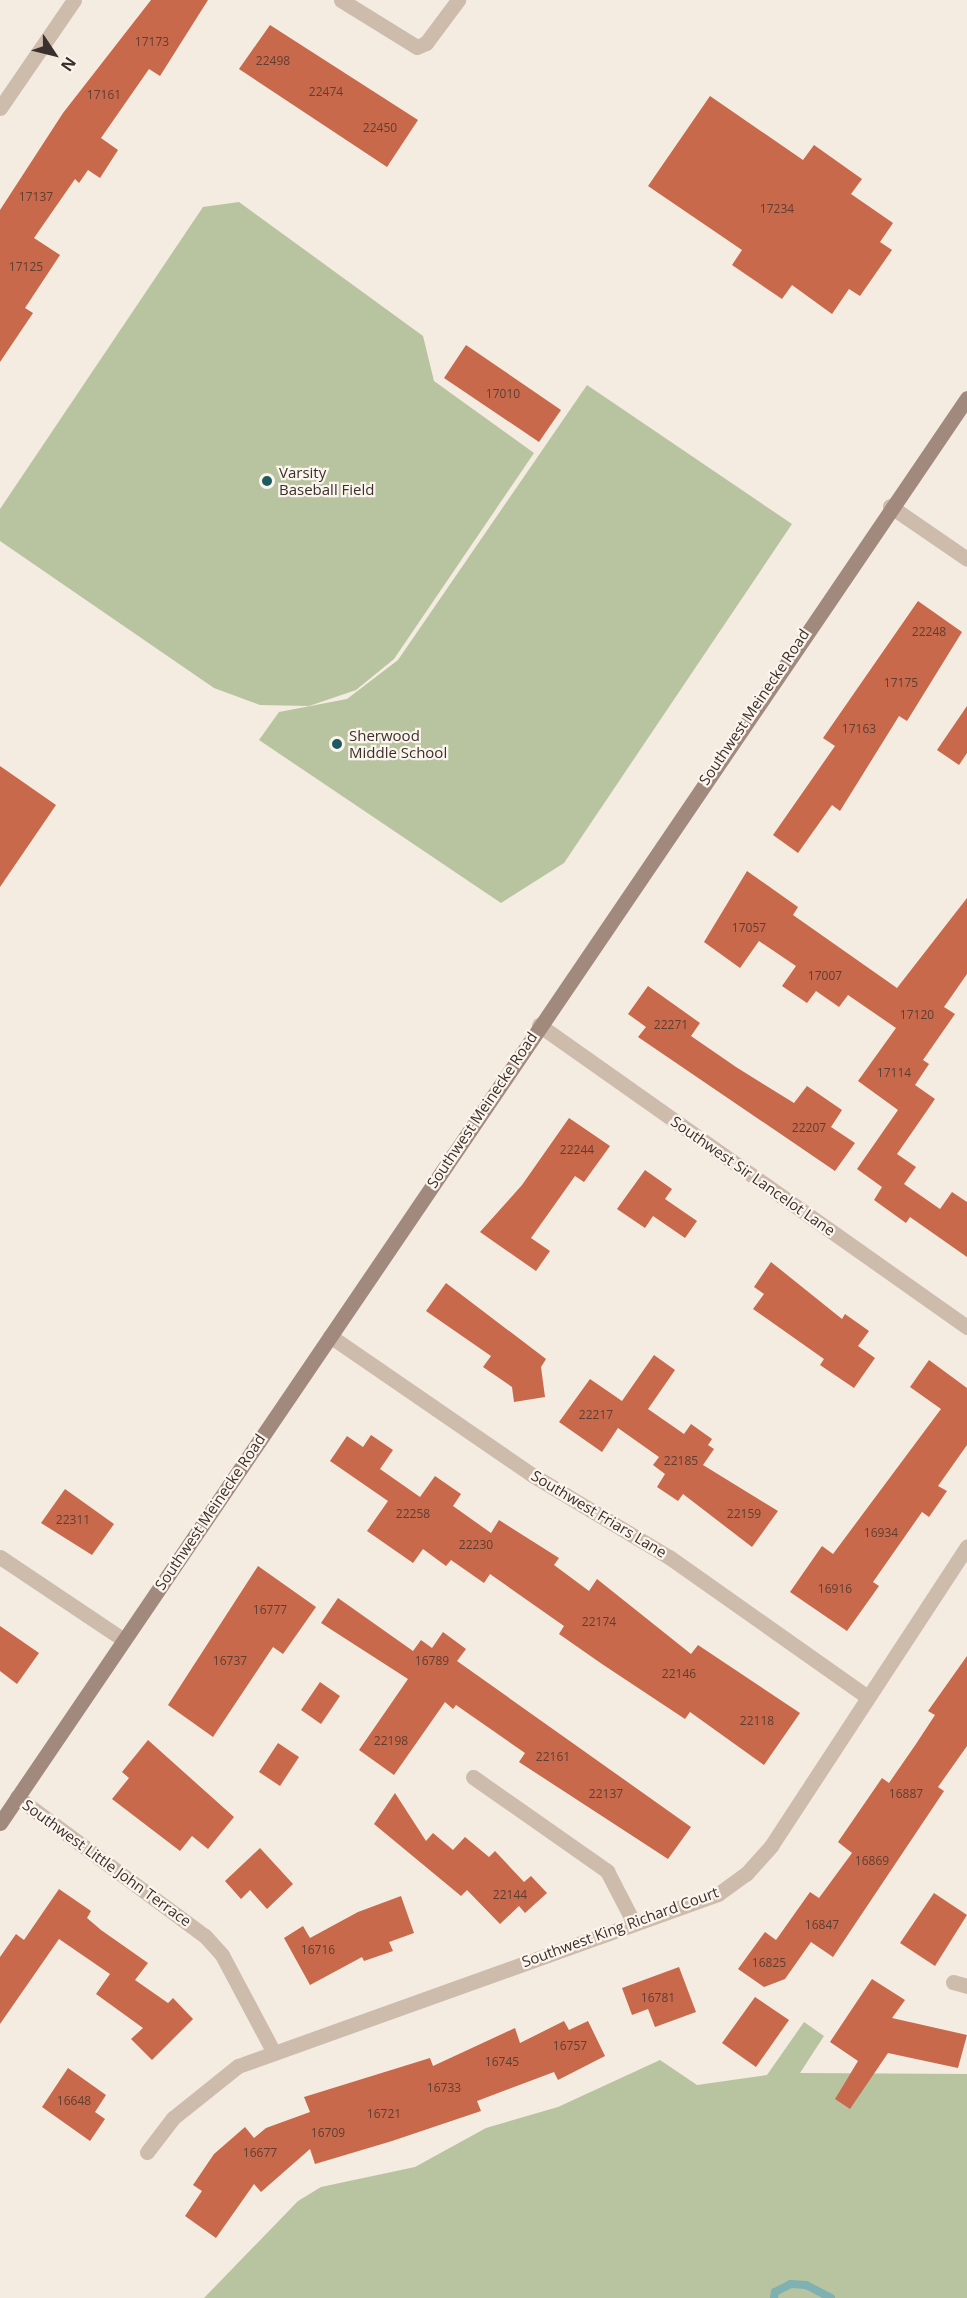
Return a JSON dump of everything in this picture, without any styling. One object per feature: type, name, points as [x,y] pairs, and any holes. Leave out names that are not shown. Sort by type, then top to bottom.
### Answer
[{"type":"main road","name":"Southwest Meinecke Road","points":[[0,1823],[890,506],[967,398]]},
{"type":"street","points":[[0,108],[74,0]]},
{"type":"street","points":[[341,0],[417,47],[430,39],[458,0]]},
{"type":"street","points":[[890,506],[967,559]]},
{"type":"street","name":"Southwest Sir Lancelot Lane","points":[[539,1025],[967,1327]]},
{"type":"street","name":"Southwest Friars Lane","points":[[330,1336],[534,1476],[661,1551],[866,1696]]},
{"type":"street","name":"Southwest King Richard Court","points":[[147,2152],[203,2091],[238,2066],[273,2051],[717,1894],[746,1874],[771,1846],[866,1696],[967,1547]]},
{"type":"street","points":[[0,1557],[124,1640]]},
{"type":"street","points":[[472,1777],[607,1871],[634,1923]]},
{"type":"street","name":"Southwest Little John Terrace","points":[[17,1797],[205,1936],[222,1955],[273,2051]]},
{"type":"green space","name":"Varsity Baseball Field","points":[[239,202],[423,336],[434,381],[534,453],[394,659],[356,690],[309,706],[260,705],[214,688],[0,541],[0,509],[203,207]]},
{"type":"green space","points":[[587,385],[792,524],[564,863],[501,903],[259,740],[279,712],[347,699],[398,660]]},
{"type":"green space","points":[[804,2022],[824,2036],[800,2073],[967,2074],[967,2298],[204,2298],[298,2201],[321,2187],[415,2167],[486,2128],[558,2107],[660,2060],[697,2085],[767,2075]]},
{"type":"building","points":[[151,0],[208,0],[160,76],[149,69],[101,138],[118,150],[100,178],[88,170],[79,183],[75,179],[34,238],[60,255],[25,308],[33,313],[0,362],[0,210],[63,113]]},
{"type":"building","points":[[270,25],[418,120],[387,167],[239,69]]},
{"type":"building","points":[[710,96],[803,160],[814,145],[862,179],[851,194],[893,223],[880,242],[892,250],[860,296],[849,289],[832,314],[792,285],[782,299],[732,265],[742,250],[648,186]]},
{"type":"building","points":[[466,345],[561,410],[539,442],[444,378]]},
{"type":"building","points":[[918,601],[962,632],[907,721],[899,716],[840,811],[832,805],[798,853],[773,835],[835,746],[823,738]]},
{"type":"building","points":[[967,706],[967,753],[959,765],[937,750]]},
{"type":"building","points":[[0,766],[56,805],[0,887]]},
{"type":"building","points":[[747,871],[798,907],[793,915],[897,988],[967,898],[967,974],[944,1007],[955,1014],[923,1060],[929,1064],[915,1085],[935,1099],[897,1154],[916,1167],[904,1184],[940,1209],[952,1192],[967,1202],[967,1257],[910,1217],[906,1223],[874,1200],[882,1187],[857,1169],[898,1110],[858,1081],[896,1028],[848,995],[839,1007],[816,991],[807,1003],[782,986],[796,966],[759,941],[740,968],[704,942]]},
{"type":"building","points":[[648,986],[700,1023],[691,1036],[736,1067],[794,1103],[807,1086],[842,1110],[831,1127],[855,1143],[835,1171],[638,1037],[646,1027],[628,1014]]},
{"type":"building","points":[[569,1118],[610,1146],[584,1182],[575,1176],[531,1238],[550,1251],[536,1271],[480,1232],[522,1185]]},
{"type":"building","points":[[645,1170],[672,1189],[665,1199],[697,1221],[685,1238],[653,1216],[645,1228],[617,1209]]},
{"type":"building","points":[[771,1262],[842,1319],[845,1314],[869,1331],[858,1346],[875,1358],[854,1388],[820,1365],[824,1359],[753,1309],[764,1294],[754,1287]]},
{"type":"building","points":[[446,1283],[546,1359],[541,1367],[545,1397],[514,1402],[512,1387],[483,1367],[491,1356],[426,1311]]},
{"type":"building","points":[[654,1355],[675,1370],[648,1409],[684,1434],[691,1424],[712,1439],[708,1445],[714,1449],[703,1465],[778,1511],[752,1547],[683,1494],[678,1501],[657,1487],[665,1474],[653,1465],[659,1457],[618,1428],[602,1452],[559,1422],[590,1379],[622,1401]]},
{"type":"building","points":[[929,1360],[967,1388],[967,1445],[938,1486],[947,1491],[929,1517],[922,1512],[873,1582],[879,1586],[847,1631],[790,1592],[822,1546],[833,1554],[941,1409],[910,1387]]},
{"type":"building","points":[[371,1435],[393,1450],[380,1469],[420,1497],[435,1476],[461,1494],[453,1506],[491,1533],[499,1520],[559,1558],[554,1565],[589,1591],[597,1579],[691,1654],[698,1645],[800,1713],[764,1765],[690,1712],[685,1719],[602,1664],[559,1634],[564,1626],[490,1574],[484,1583],[451,1560],[446,1566],[423,1549],[413,1563],[367,1531],[388,1501],[330,1461],[347,1436],[363,1447]]},
{"type":"building","points":[[65,1489],[114,1524],[92,1555],[41,1523]]},
{"type":"building","points":[[258,1566],[316,1607],[283,1654],[273,1647],[213,1737],[168,1705]]},
{"type":"building","points":[[338,1598],[413,1651],[421,1640],[432,1648],[443,1632],[466,1649],[457,1661],[691,1827],[668,1859],[519,1762],[525,1753],[456,1705],[453,1709],[445,1702],[394,1775],[359,1750],[408,1679],[321,1623]]},
{"type":"building","points":[[0,1626],[39,1653],[17,1684],[0,1671]]},
{"type":"building","points":[[967,1656],[967,1746],[938,1787],[944,1791],[833,1957],[811,1942],[785,1979],[764,1987],[738,1969],[765,1932],[776,1940],[810,1892],[819,1898],[852,1853],[838,1842],[882,1778],[889,1783],[935,1715],[928,1711]]},
{"type":"building","points":[[320,1682],[340,1696],[321,1724],[301,1710]]},
{"type":"building","points":[[148,1740],[234,1817],[208,1849],[192,1836],[180,1851],[112,1799],[129,1778],[122,1772]]},
{"type":"building","points":[[278,1743],[299,1757],[280,1786],[259,1772]]},
{"type":"building","points":[[395,1793],[426,1841],[433,1833],[453,1850],[465,1837],[489,1857],[495,1851],[524,1882],[531,1876],[547,1893],[525,1913],[519,1906],[500,1924],[467,1890],[461,1896],[374,1824]]},
{"type":"building","points":[[260,1848],[293,1884],[267,1909],[250,1890],[241,1899],[225,1881]]},
{"type":"building","points":[[59,1889],[91,1911],[87,1918],[101,1930],[148,1963],[135,1980],[168,2003],[173,1998],[193,2019],[152,2060],[131,2039],[143,2028],[96,1994],[110,1974],[59,1939],[0,2024],[0,1957],[16,1934],[24,1940]]},
{"type":"building","points":[[934,1893],[967,1915],[935,1966],[900,1943]]},
{"type":"building","points":[[401,1896],[414,1933],[389,1942],[393,1951],[364,1961],[362,1957],[310,1985],[284,1938],[303,1926],[310,1938],[358,1912]]},
{"type":"building","points":[[679,1967],[696,2012],[655,2027],[648,2009],[632,2015],[622,1988]]},
{"type":"building","points":[[872,1979],[905,2000],[892,2018],[967,2035],[958,2068],[888,2053],[850,2109],[835,2099],[858,2061],[830,2042]]},
{"type":"building","points":[[755,1997],[789,2020],[756,2067],[722,2043]]},
{"type":"building","points":[[564,2021],[569,2030],[588,2021],[605,2056],[558,2080],[554,2072],[477,2101],[481,2111],[392,2141],[315,2164],[310,2149],[261,2192],[254,2184],[216,2238],[185,2216],[202,2191],[193,2185],[214,2154],[245,2127],[254,2138],[266,2128],[310,2112],[304,2097],[430,2058],[433,2066],[515,2028],[520,2043]]},
{"type":"building","points":[[68,2068],[106,2095],[95,2112],[105,2119],[90,2141],[42,2107]]},
{"type":"waterway","points":[[774,2298],[775,2292],[791,2284],[806,2285],[831,2298]]},
{"type":"place","name":"Varsity Baseball Field","points":[[267,481]]},
{"type":"place","name":"Sherwood Middle School","points":[[337,744]]}]
